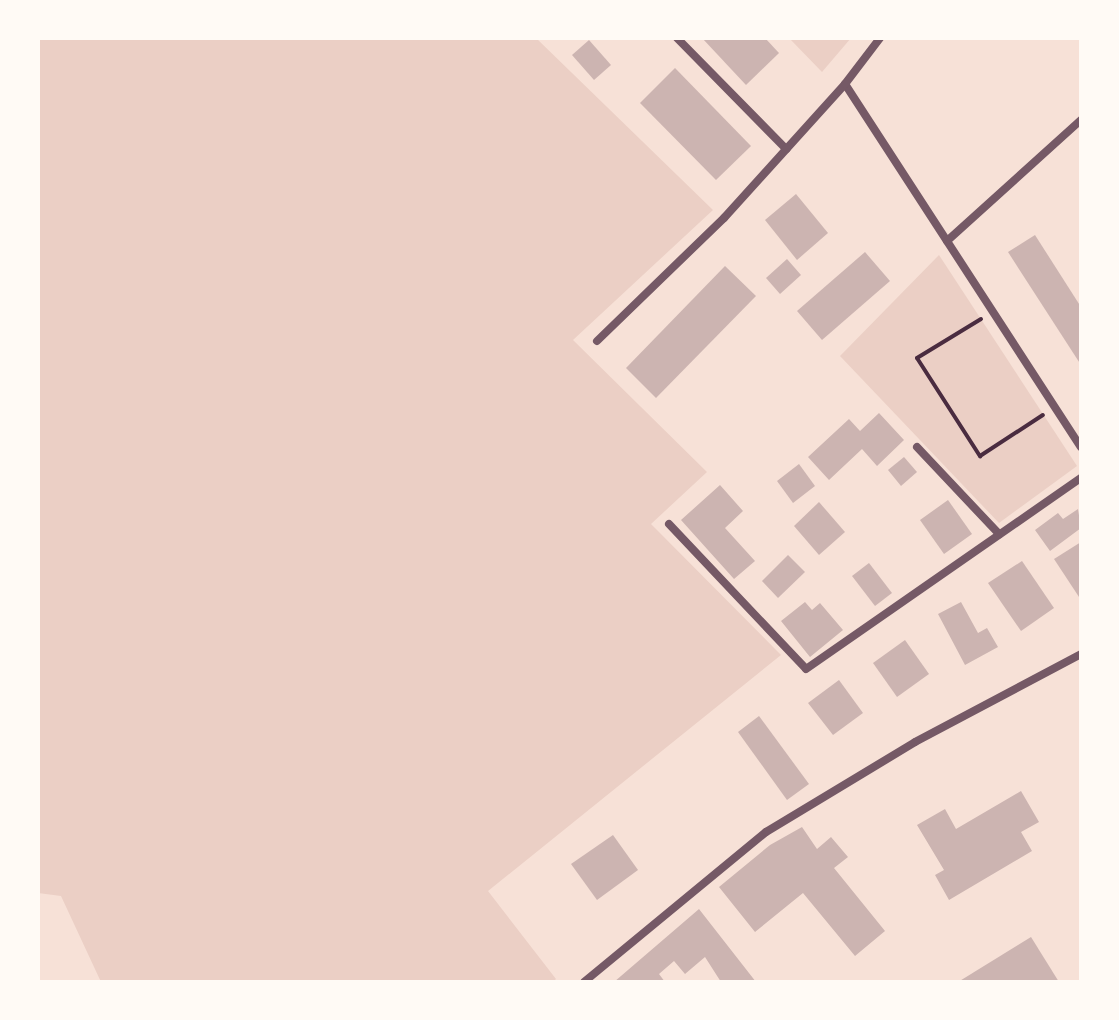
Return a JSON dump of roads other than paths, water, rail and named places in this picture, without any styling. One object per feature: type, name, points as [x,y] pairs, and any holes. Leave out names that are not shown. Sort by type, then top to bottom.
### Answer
[{"type":"street","points":[[677,38],[786,149]]},
{"type":"street","points":[[597,341],[724,218],[845,84],[880,38]]},
{"type":"street","points":[[845,84],[1081,447]]},
{"type":"street","points":[[947,241],[1081,120]]},
{"type":"street","points":[[917,447],[999,534]]},
{"type":"street","points":[[669,524],[806,669],[1081,478]]},
{"type":"street","points":[[584,982],[766,832],[915,742],[1080,658]]}]
